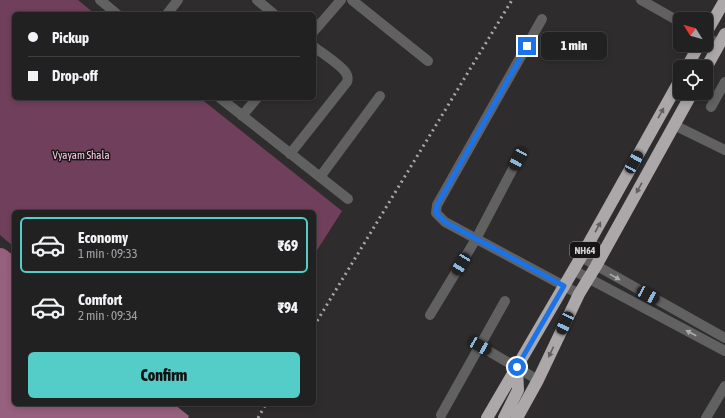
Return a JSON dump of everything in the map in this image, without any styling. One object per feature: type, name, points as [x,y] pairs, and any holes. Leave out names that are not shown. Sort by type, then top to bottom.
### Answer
[{"type":"highway","points":[[713,20],[724,0]]},
{"type":"highway","points":[[710,60],[723,37]]},
{"type":"highway","name":"NH64","points":[[487,418],[581,257],[673,93]]},
{"type":"highway","name":"NH64","points":[[517,418],[538,380],[579,294],[688,100]]},
{"type":"highway","points":[[504,418],[518,390],[517,367]]},
{"type":"street","points":[[100,0],[115,12]]},
{"type":"street","points":[[169,12],[178,0]]},
{"type":"street","points":[[257,0],[272,12]]},
{"type":"street","points":[[316,29],[341,0]]},
{"type":"street","points":[[352,0],[428,61]]},
{"type":"street","points":[[641,0],[673,18]]},
{"type":"street","points":[[542,19],[437,205],[436,213],[445,222],[579,294]]},
{"type":"street","points":[[290,154],[347,82],[348,78],[347,74],[342,69],[316,49]]},
{"type":"street","points":[[711,107],[725,82]]},
{"type":"street","points":[[320,177],[380,96]]},
{"type":"street","points":[[222,100],[348,199]]},
{"type":"street","points":[[242,116],[255,100]]},
{"type":"street","points":[[674,124],[725,150]]},
{"type":"street","points":[[430,315],[476,239],[518,159]]},
{"type":"street","points":[[581,257],[725,338]]},
{"type":"street","points":[[573,270],[725,352]]},
{"type":"street","points":[[441,415],[505,301]]},
{"type":"street","points":[[480,346],[538,380]]},
{"type":"street","points":[[706,418],[725,386]]},
{"type":"green space","name":"Vyayam Shala","points":[[0,0],[78,0],[93,12],[12,12],[12,100],[203,100],[342,211],[316,252],[316,210],[12,210],[12,245],[0,235]]},
{"type":"shaded area","points":[[0,269],[12,278],[12,406],[176,406],[189,416],[188,418],[0,418]]},
{"type":"waterway","points":[[0,259],[12,268]]},
{"type":"railway","points":[[316,323],[512,0]]},
{"type":"railway","points":[[258,418],[265,406]]},
{"type":"route","points":[[517,367],[564,286],[445,222],[436,213],[437,205],[527,46]]}]
